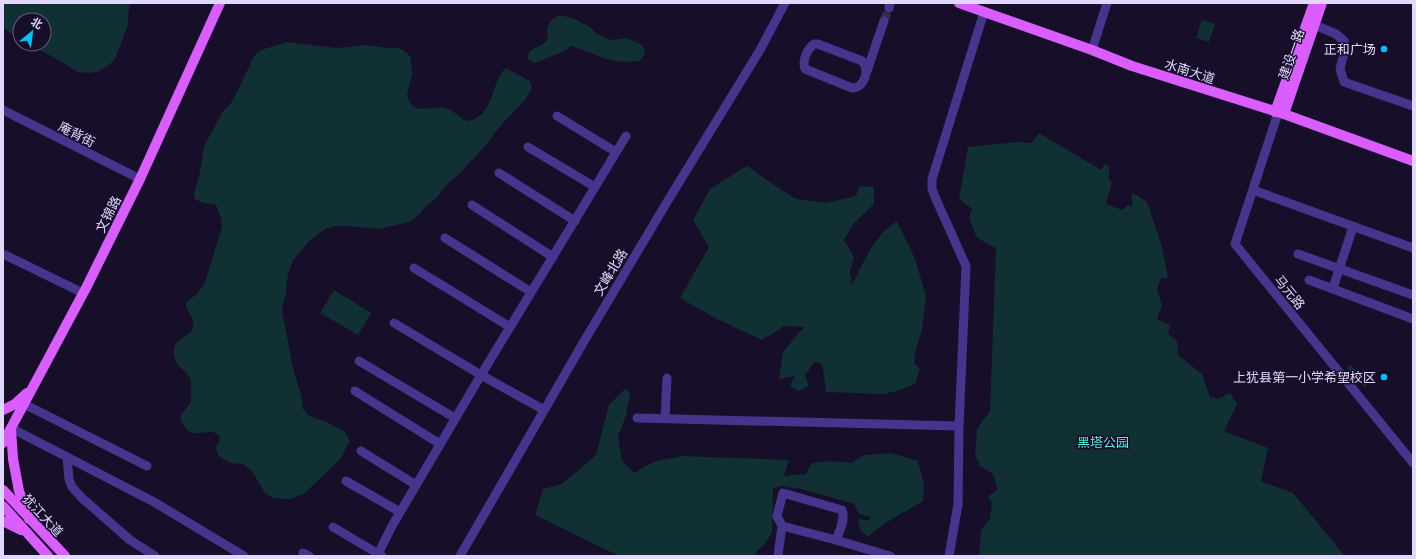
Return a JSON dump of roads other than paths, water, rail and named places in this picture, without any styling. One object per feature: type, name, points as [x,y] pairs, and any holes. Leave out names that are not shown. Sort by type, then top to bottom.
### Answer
[{"type":"main road","name":"文锦路","points":[[3,443],[83,293],[140,179],[220,3]]},
{"type":"main road","name":"水南大道","points":[[960,3],[1092,50],[1132,66],[1279,113],[1413,161]]},
{"type":"main road","points":[[1279,113],[1314,3]]},
{"type":"main road","name":"建设一路","points":[[1279,113],[1315,25],[1322,3]]},
{"type":"main road","points":[[3,410],[15,404],[34,386]]},
{"type":"main road","points":[[8,433],[18,491],[29,519]]},
{"type":"main road","name":"犹江大道","points":[[3,490],[65,556]]},
{"type":"main road","name":"犹江大道","points":[[3,506],[48,556]]},
{"type":"main road","points":[[3,521],[28,534]]},
{"type":"street","name":"文峰北路","points":[[460,556],[667,202],[760,50],[785,3]]},
{"type":"street","points":[[1092,50],[1107,3]]},
{"type":"street","points":[[949,556],[958,504],[959,426],[966,266],[935,197],[932,189],[932,179],[984,12]]},
{"type":"street","points":[[867,71],[865,64],[862,61],[818,44],[814,44],[809,48],[803,63],[804,67],[808,71],[852,88],[857,88],[860,86],[867,71],[884,21]]},
{"type":"street","points":[[1315,25],[1336,34],[1344,41],[1345,49],[1340,69],[1344,82],[1413,106]]},
{"type":"street","name":"庵背街","points":[[3,110],[140,179]]},
{"type":"street","name":"马元路","points":[[1279,113],[1235,244],[1413,463]]},
{"type":"street","points":[[557,116],[616,152]]},
{"type":"street","points":[[333,527],[379,555],[400,512],[455,418],[626,136]]},
{"type":"street","points":[[528,147],[595,188]]},
{"type":"street","points":[[499,173],[575,221]]},
{"type":"street","points":[[1253,190],[1413,248]]},
{"type":"street","points":[[472,204],[553,257]]},
{"type":"street","points":[[1333,288],[1353,227]]},
{"type":"street","points":[[445,238],[531,292]]},
{"type":"street","points":[[3,254],[83,293]]},
{"type":"street","points":[[1298,254],[1413,295]]},
{"type":"street","points":[[414,268],[510,327]]},
{"type":"street","points":[[1309,280],[1413,319]]},
{"type":"street","points":[[394,323],[481,375],[544,410]]},
{"type":"street","points":[[359,361],[455,418]]},
{"type":"street","points":[[665,418],[667,378]]},
{"type":"street","points":[[355,391],[440,444]]},
{"type":"street","points":[[24,404],[147,466]]},
{"type":"street","points":[[637,418],[959,426]]},
{"type":"street","points":[[8,433],[67,457],[154,502],[244,556]]},
{"type":"street","points":[[360,451],[416,485]]},
{"type":"street","points":[[67,457],[69,479],[72,487],[82,498],[130,540],[155,556]]},
{"type":"street","points":[[346,481],[400,512]]},
{"type":"street","points":[[778,556],[782,526],[777,516],[783,493],[842,510],[844,514],[843,519],[836,540]]},
{"type":"street","points":[[782,526],[890,556]]},
{"type":"tunnel","points":[[884,21],[889,8]]},
{"type":"place","name":"正和广场","points":[[1384,49]]},
{"type":"place","name":"上犹县第一小学希望校区","points":[[1384,377]]},
{"type":"park label","name":"黑塔公园","points":[[1103,442]]}]
